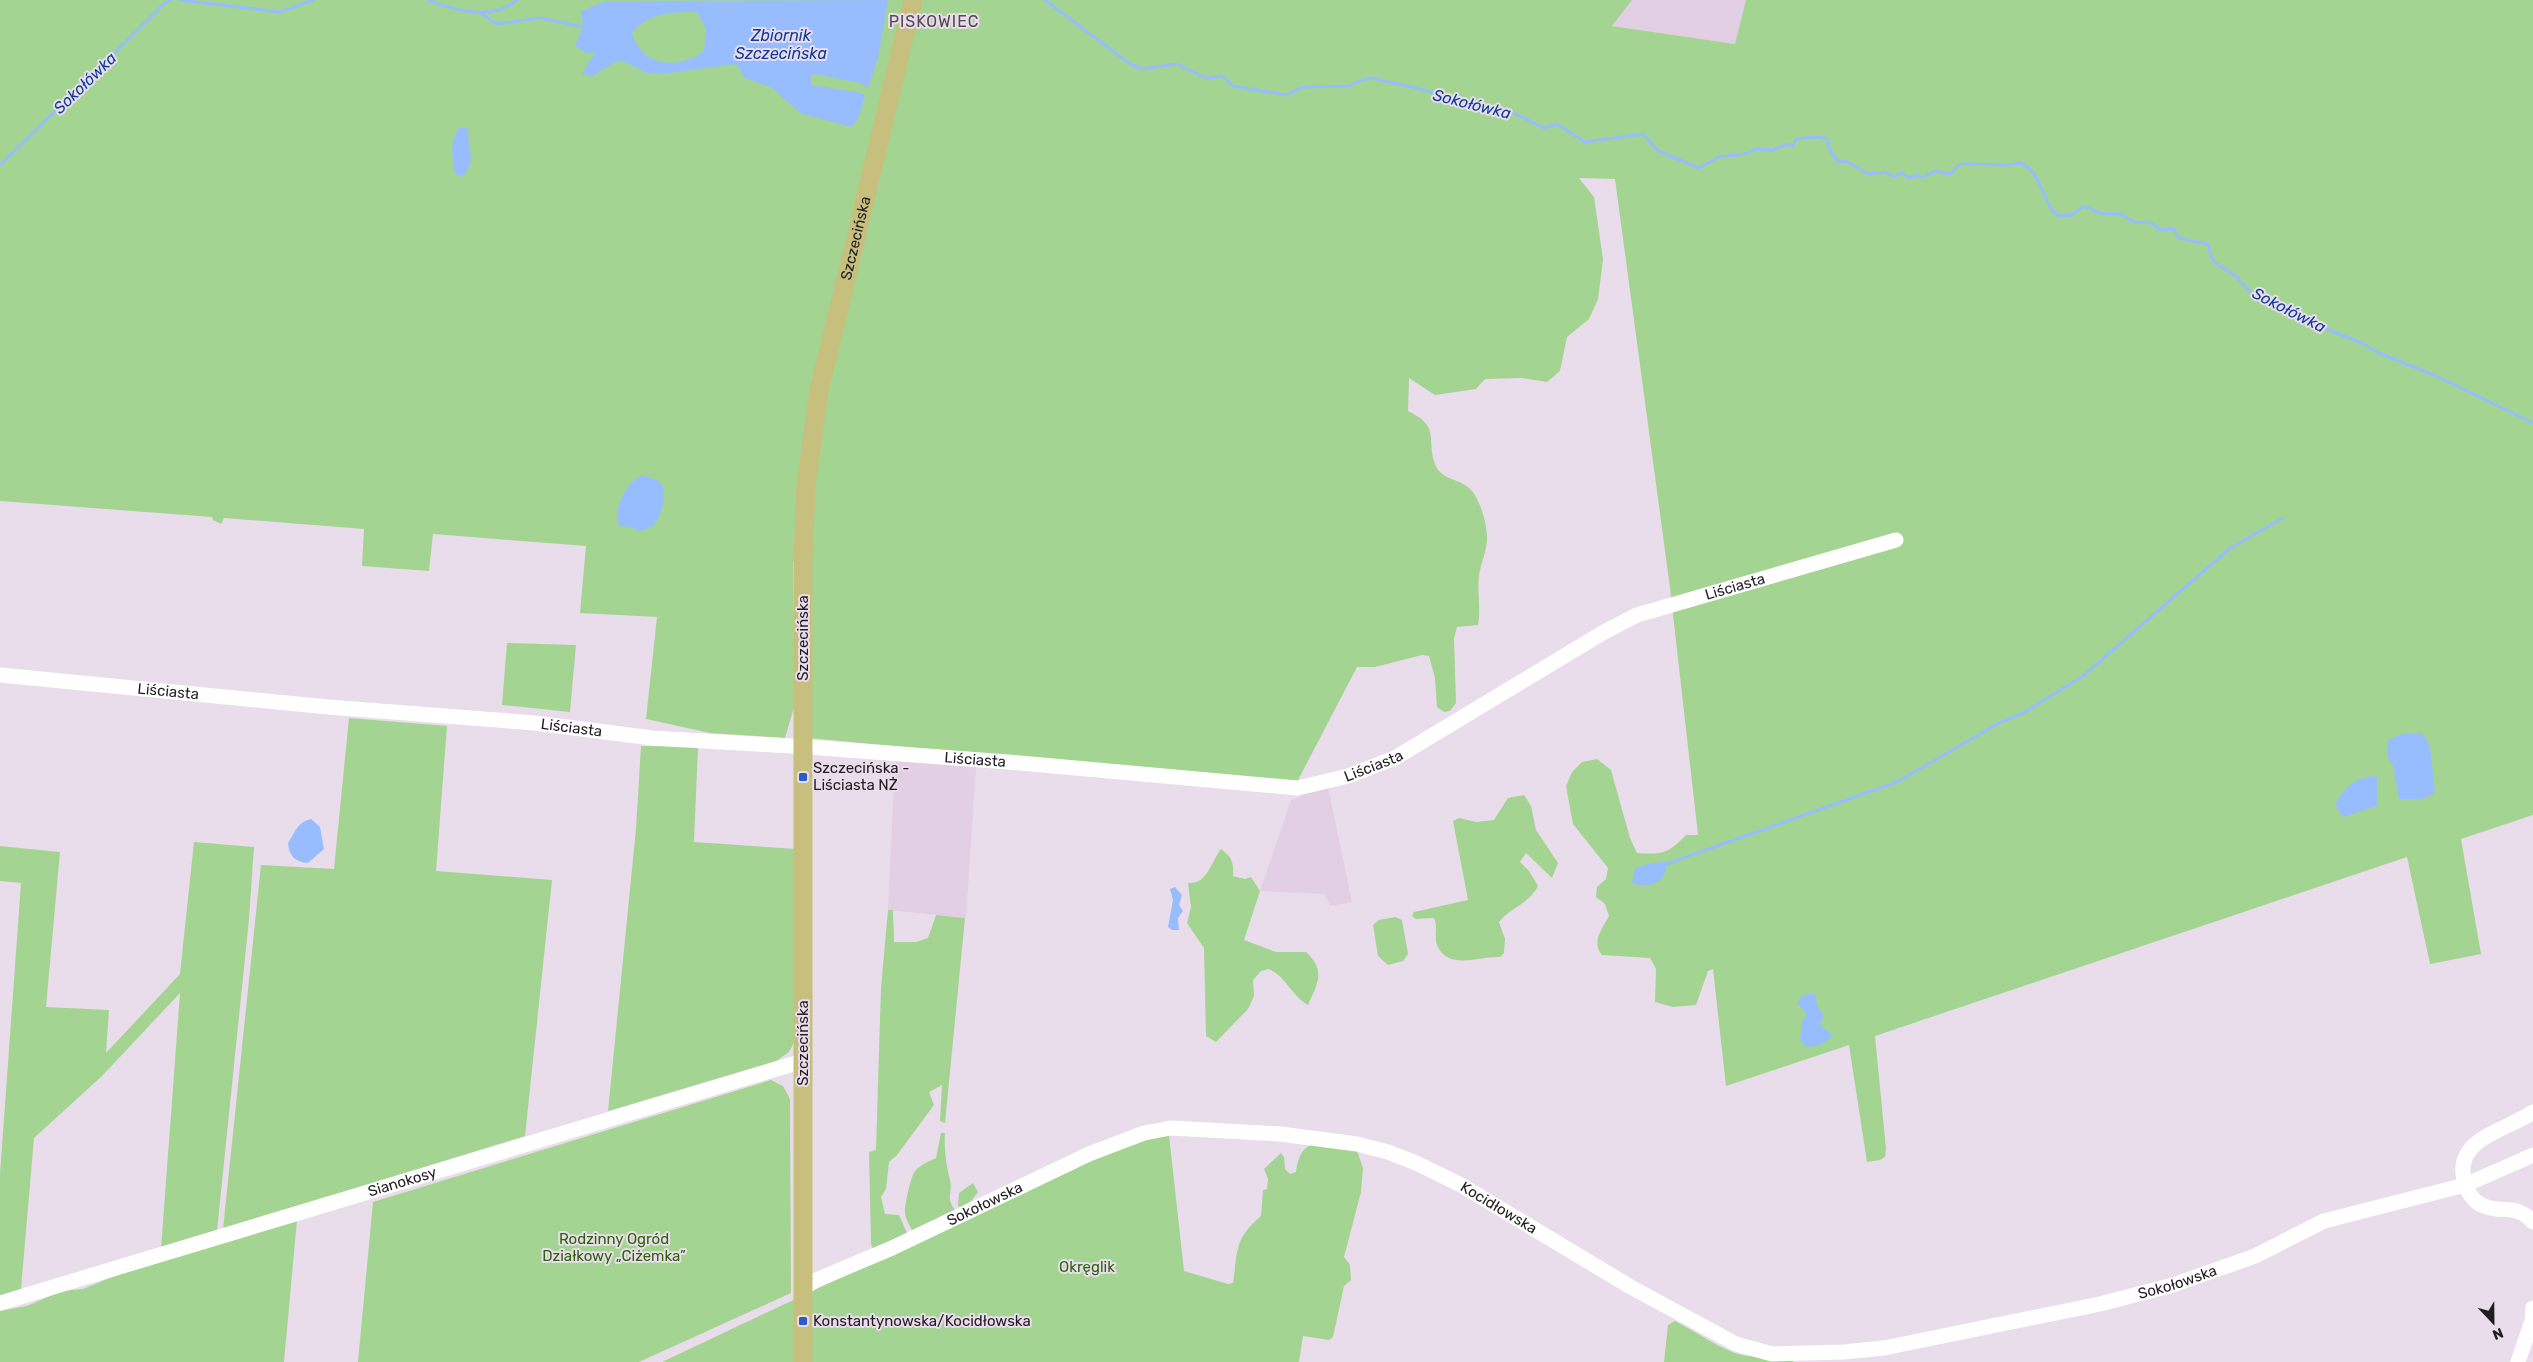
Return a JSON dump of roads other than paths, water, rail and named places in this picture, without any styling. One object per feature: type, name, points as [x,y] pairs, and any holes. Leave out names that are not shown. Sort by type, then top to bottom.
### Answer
[{"type":"main road","name":"Szczecińska","points":[[803,1362],[803,523],[809,448],[826,359],[913,0]]},
{"type":"street","name":"Liściasta","points":[[0,675],[328,707],[536,723],[652,738],[1020,763],[1281,788],[1304,788],[1348,776],[1395,758],[1604,632],[1637,615],[1896,540]]},
{"type":"street","name":"Sianokosy","points":[[0,1303],[803,1061]]},
{"type":"street","points":[[2533,1112],[2475,1144],[2465,1155],[2461,1167],[2465,1184],[2475,1201],[2498,1210],[2514,1209],[2526,1214],[2533,1222]]},
{"type":"street","name":"Sokołowska","points":[[803,1289],[814,1281],[892,1248],[1103,1148],[1144,1133],[1171,1128]]},
{"type":"street","name":"Kocidłowska","points":[[1171,1128],[1316,1137],[1357,1144],[1388,1152],[1462,1185],[1638,1291],[1736,1344],[1772,1354],[1805,1358]]},
{"type":"street","name":"Sokołowska","points":[[1805,1358],[1884,1348],[2110,1302],[2173,1285],[2237,1263],[2324,1221],[2465,1184],[2533,1155]]},
{"type":"street","points":[[2518,1362],[2532,1321],[2533,1308]]},
{"type":"water","name":"Zbiornik Szczecińska","points":[[888,0],[878,58],[868,88],[860,83],[820,75],[813,74],[810,79],[812,85],[862,93],[865,96],[858,119],[851,127],[800,113],[772,88],[745,78],[736,64],[661,74],[647,73],[623,61],[615,62],[593,76],[582,74],[595,52],[586,53],[575,46],[583,27],[581,11],[606,1]],"holes":[[[678,12],[696,12],[706,28],[704,51],[694,57],[672,63],[652,59],[637,44],[632,33],[653,17]]]},
{"type":"water","points":[[459,128],[468,128],[471,154],[470,166],[462,177],[455,174],[452,156],[454,139]]},
{"type":"water","points":[[643,475],[658,480],[661,483],[664,498],[657,522],[652,527],[640,532],[631,527],[619,526],[617,519],[622,496],[637,478]]},
{"type":"water","points":[[2422,733],[2430,746],[2435,791],[2432,795],[2422,799],[2399,799],[2393,766],[2387,755],[2388,740],[2402,734]]},
{"type":"water","points":[[2372,776],[2377,777],[2377,806],[2343,817],[2335,805],[2342,794],[2354,782]]},
{"type":"water","points":[[311,819],[320,827],[324,849],[308,863],[296,860],[291,855],[288,843],[299,825]]},
{"type":"water","points":[[1666,862],[1664,875],[1656,883],[1638,885],[1632,883],[1635,868],[1652,863]]},
{"type":"water","points":[[1175,887],[1182,895],[1179,905],[1183,911],[1178,918],[1179,930],[1172,930],[1168,927],[1173,900],[1170,889]]},
{"type":"water","points":[[1815,994],[1817,1004],[1824,1017],[1819,1024],[1832,1035],[1825,1042],[1806,1047],[1800,1039],[1802,1022],[1807,1014],[1797,1003],[1802,996]]},
{"type":"waterway","name":"Sokołówka","points":[[0,165],[165,3],[171,0]]},
{"type":"waterway","name":"Sokołówka","points":[[180,0],[280,12],[313,0]]},
{"type":"waterway","name":"Sokołówka","points":[[428,0],[450,8],[474,12],[496,10],[517,0]]},
{"type":"waterway","name":"Sokołówka","points":[[1045,0],[1130,64],[1142,69],[1176,64],[1207,78],[1222,76],[1233,86],[1286,95],[1303,87],[1349,86],[1372,78],[1428,91],[1481,108],[1492,107],[1512,112],[1544,128],[1557,124],[1585,142],[1643,134],[1658,151],[1699,168],[1719,157],[1745,154],[1756,149],[1773,150],[1787,144],[1793,146],[1796,139],[1818,137],[1828,139],[1828,146],[1837,161],[1848,162],[1868,174],[1885,172],[1894,177],[1901,173],[1909,178],[1917,175],[1923,177],[1935,171],[1950,174],[1959,165],[1965,164],[2007,165],[2020,163],[2028,167],[2033,173],[2052,210],[2058,216],[2072,215],[2082,207],[2087,207],[2099,213],[2120,214],[2134,222],[2152,223],[2160,230],[2174,229],[2179,238],[2208,244],[2215,263],[2236,276],[2252,294],[2297,318],[2360,342],[2379,353],[2434,375],[2533,423]]},
{"type":"waterway","points":[[479,12],[497,24],[540,18],[583,27]]},
{"type":"waterway","points":[[1664,865],[1897,782],[1999,723],[2025,712],[2083,676],[2229,549],[2283,518]]},
{"type":"place","name":"Szczecińska - Liściasta NŻ","points":[[803,777]]},
{"type":"place","name":"Konstantynowska/Kocidłowska","points":[[803,1321]]},
{"type":"district","name":"PISKOWIEC","points":[[934,21]]},
{"type":"park label","name":"Rodzinny Ogród Działkowy „Ciżemka”","points":[[614,1248]]},
{"type":"park label","name":"Okręglik","points":[[1087,1267]]}]
